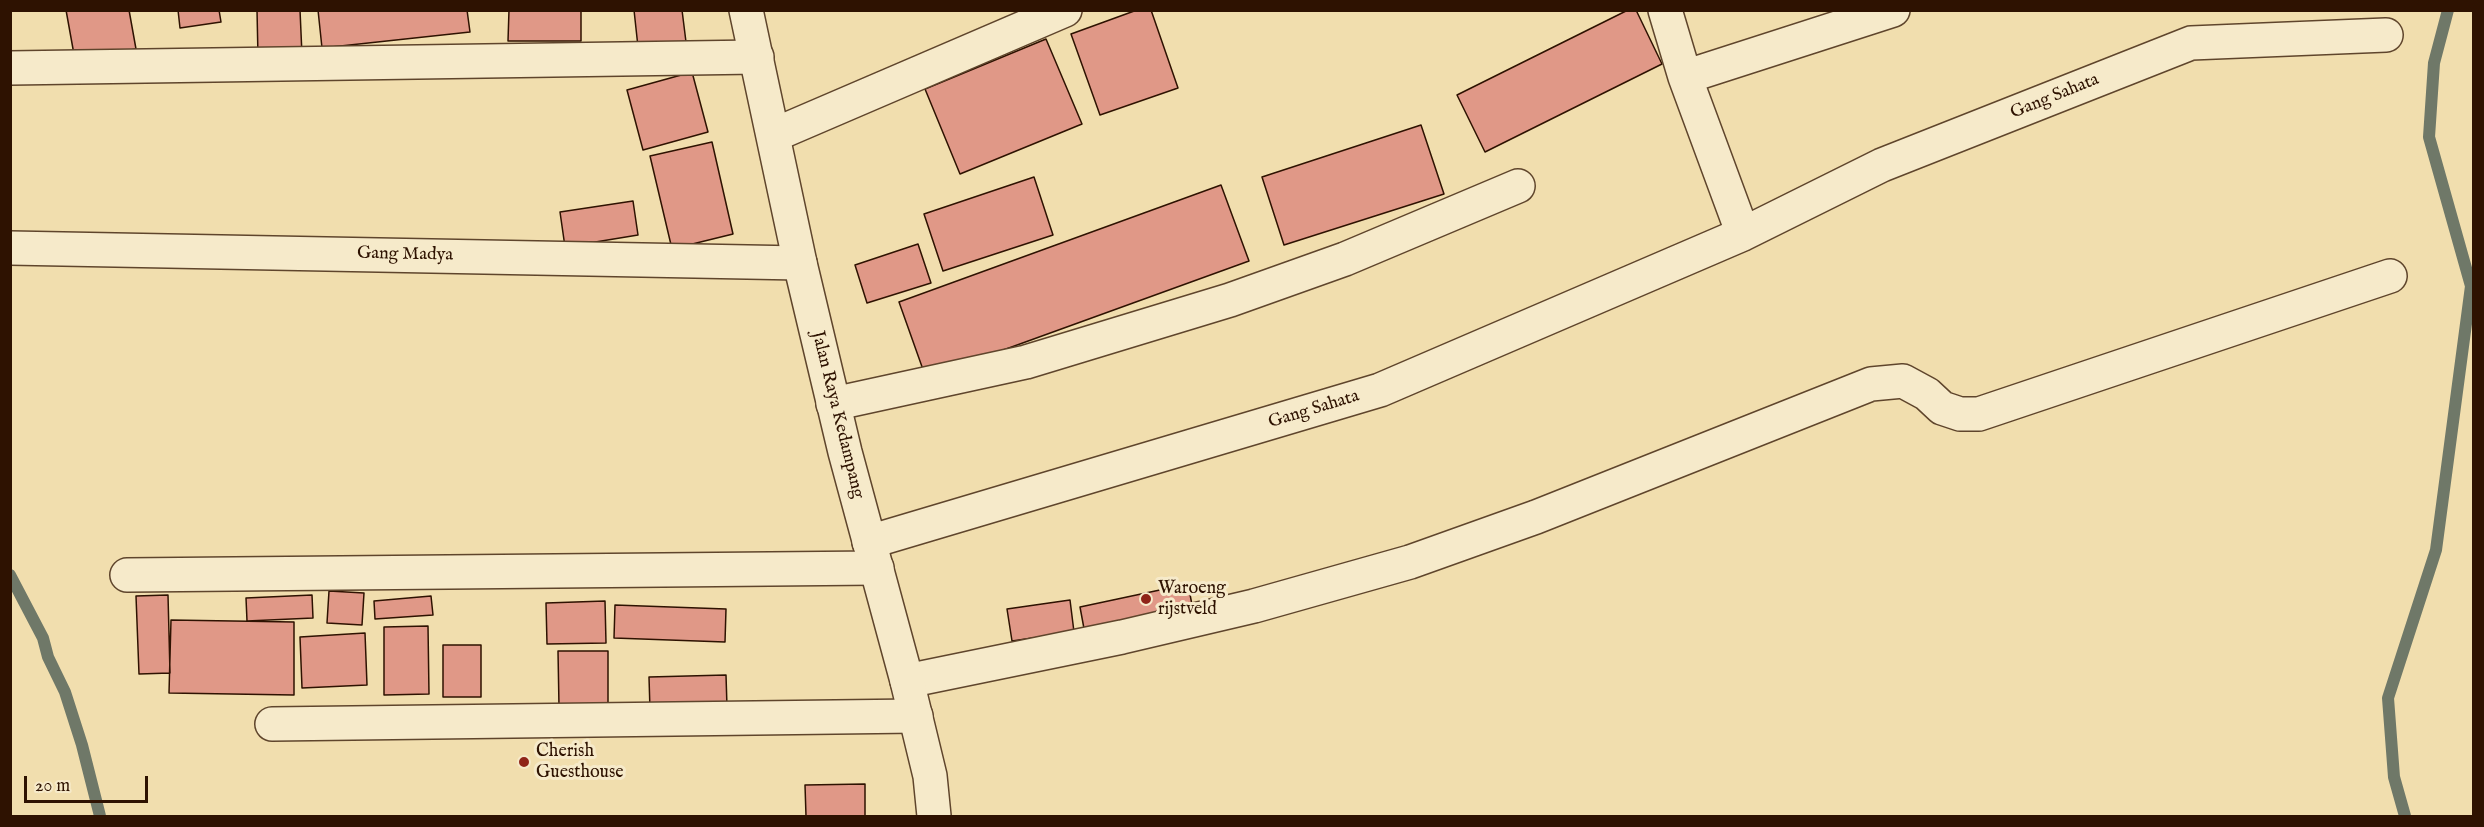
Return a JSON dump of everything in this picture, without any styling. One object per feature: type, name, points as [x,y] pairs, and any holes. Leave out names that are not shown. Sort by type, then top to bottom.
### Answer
[{"type":"street","name":"Jalan Raya Kedampang","points":[[746,10],[800,263],[833,404],[908,681],[930,776],[934,816]]},
{"type":"street","points":[[774,135],[1065,10]]},
{"type":"street","points":[[1665,10],[1685,76],[1743,234]]},
{"type":"street","points":[[1685,76],[1893,10]]},
{"type":"street","name":"Gang Sahata","points":[[127,575],[873,555],[1380,390],[1743,234],[1882,165],[2190,43],[2386,35]]},
{"type":"street","points":[[10,68],[757,57]]},
{"type":"street","points":[[833,404],[1026,362],[1230,300],[1345,259],[1518,186]]},
{"type":"street","name":"Gang Madya","points":[[10,248],[800,263]]},
{"type":"street","points":[[908,681],[1122,638],[1254,606],[1410,562],[1536,517],[1871,384],[1903,381],[1927,393],[1942,408],[1960,414],[1979,414],[2390,276]]},
{"type":"street","points":[[272,724],[916,716]]},
{"type":"building","points":[[66,10],[129,10],[136,49],[75,60]]},
{"type":"building","points":[[178,10],[219,10],[221,22],[180,28]]},
{"type":"building","points":[[257,10],[300,10],[302,55],[258,57]]},
{"type":"building","points":[[318,10],[467,10],[470,32],[322,48]]},
{"type":"building","points":[[509,10],[581,10],[581,41],[508,41]]},
{"type":"building","points":[[634,10],[682,10],[686,42],[638,47]]},
{"type":"building","points":[[1137,10],[1151,10],[1178,88],[1100,115],[1071,34]]},
{"type":"building","points":[[1628,10],[1636,10],[1662,64],[1485,152],[1457,95]]},
{"type":"building","points":[[1046,39],[1082,124],[960,174],[925,89]]},
{"type":"building","points":[[692,72],[708,132],[643,150],[627,90]]},
{"type":"building","points":[[1421,125],[1444,194],[1284,245],[1262,177]]},
{"type":"building","points":[[712,142],[733,234],[672,249],[650,156]]},
{"type":"building","points":[[1034,177],[1053,235],[943,271],[924,214]]},
{"type":"building","points":[[1221,185],[1249,261],[926,378],[899,302]]},
{"type":"building","points":[[633,201],[638,235],[565,247],[560,212]]},
{"type":"building","points":[[918,244],[931,283],[867,303],[855,265]]},
{"type":"building","points":[[1188,584],[1193,610],[1085,634],[1080,607]]},
{"type":"building","points":[[329,591],[364,593],[362,625],[327,623]]},
{"type":"building","points":[[168,595],[170,673],[139,674],[136,596]]},
{"type":"building","points":[[312,595],[313,618],[247,621],[246,598]]},
{"type":"building","points":[[431,596],[433,615],[375,619],[374,601]]},
{"type":"building","points":[[1070,600],[1074,632],[1012,641],[1007,609]]},
{"type":"building","points":[[605,601],[606,643],[547,644],[546,603]]},
{"type":"building","points":[[615,605],[726,609],[725,642],[614,638]]},
{"type":"building","points":[[171,620],[294,622],[294,695],[169,693]]},
{"type":"building","points":[[428,626],[429,694],[384,695],[384,627]]},
{"type":"building","points":[[365,633],[367,685],[302,688],[300,637]]},
{"type":"building","points":[[443,645],[481,645],[481,697],[443,697]]},
{"type":"building","points":[[558,651],[608,651],[608,706],[559,707]]},
{"type":"building","points":[[726,675],[727,707],[650,710],[649,677]]},
{"type":"building","points":[[865,784],[865,816],[806,816],[805,785]]},
{"type":"waterway","points":[[2405,816],[2394,777],[2388,698],[2436,550],[2471,286],[2429,137],[2434,63],[2448,10]]},
{"type":"waterway","points":[[10,575],[43,638],[48,657],[65,692],[82,745],[100,816]]},
{"type":"place","name":"Waroeng rijstveld","points":[[1146,599]]},
{"type":"place","name":"Cherish Guesthouse","points":[[524,762]]}]
